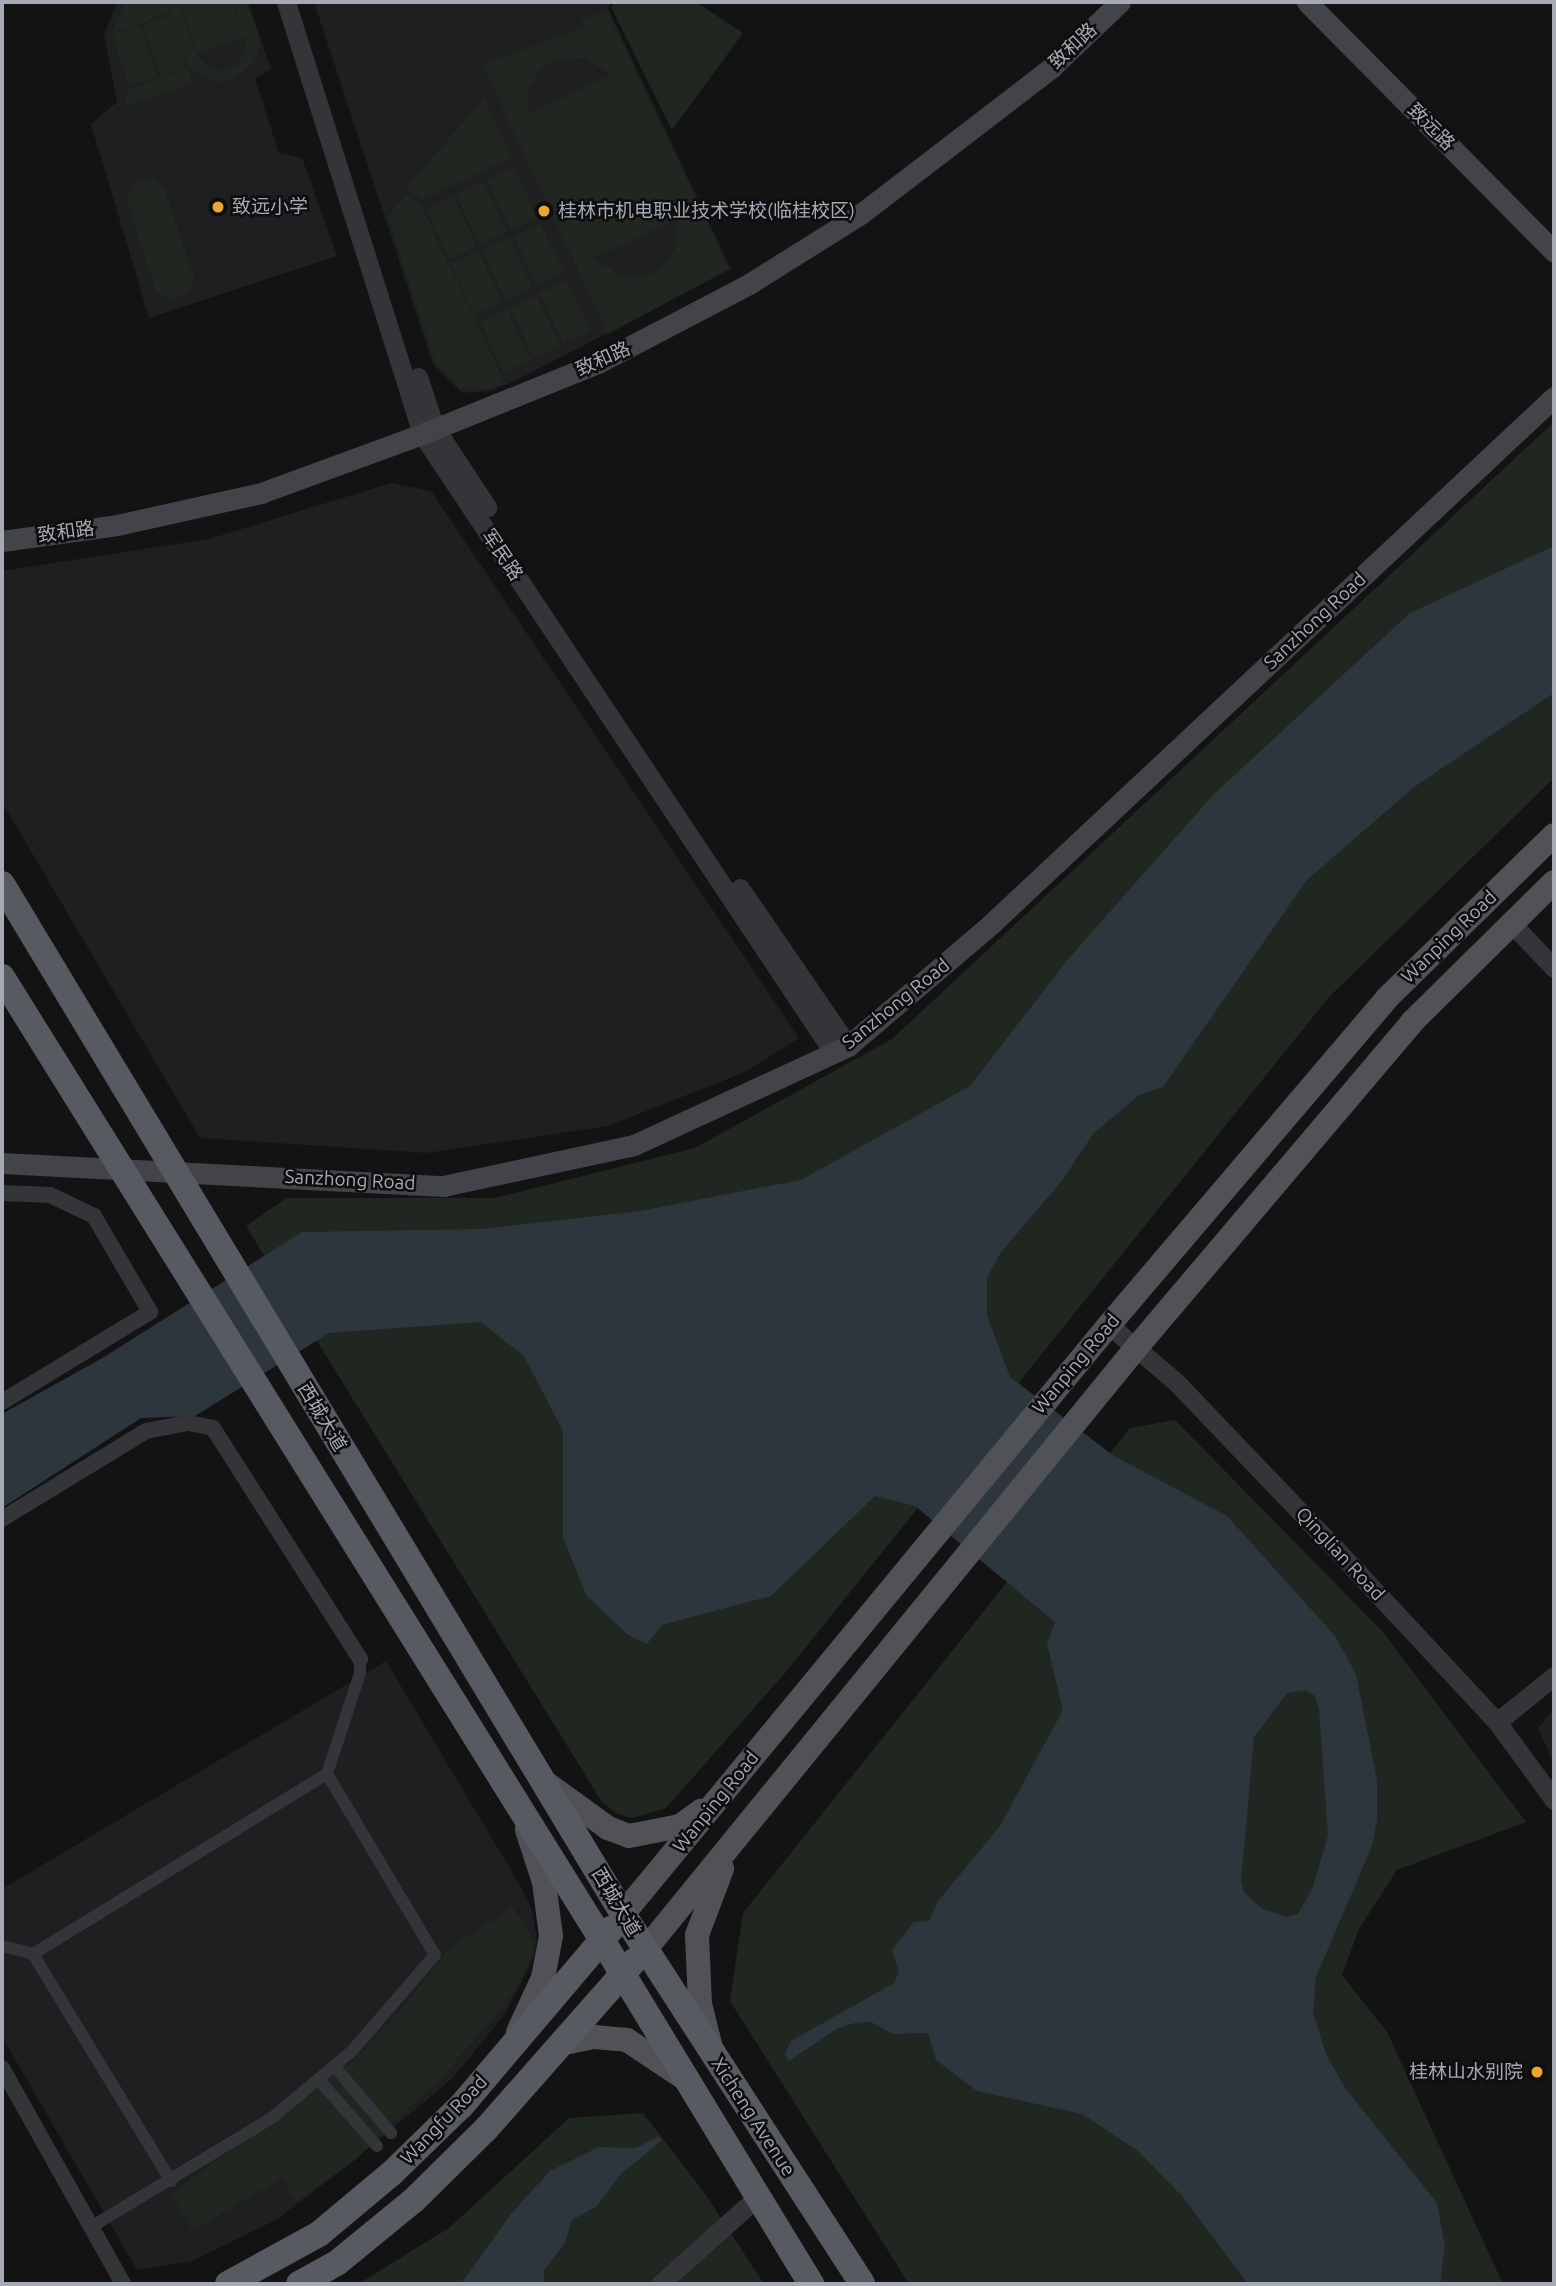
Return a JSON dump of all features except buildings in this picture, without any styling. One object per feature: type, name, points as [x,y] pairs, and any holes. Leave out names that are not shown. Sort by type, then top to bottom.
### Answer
[{"type":"highway","name":"西城大道","points":[[2,884],[645,1950]]},
{"type":"highway","name":"西城大道","points":[[2,977],[622,1974]]},
{"type":"highway","name":"Wangfu Road","points":[[228,2284],[319,2234],[402,2164],[462,2105],[623,1914]]},
{"type":"highway","name":"Wangfu Road","points":[[299,2284],[337,2263],[414,2200],[486,2129],[645,1950]]},
{"type":"highway","name":"Xicheng Avenue","points":[[645,1950],[862,2284]]},
{"type":"highway","name":"Xicheng Avenue","points":[[622,1974],[759,2204],[811,2284]]},
{"type":"main road","name":"致和路","points":[[2,541],[117,525],[261,493],[429,431],[598,363],[765,275],[862,214],[1052,67],[1120,2]]},
{"type":"main road","name":"致远路","points":[[1307,2],[1554,252]]},
{"type":"main road","name":"Sanzhong Road","points":[[2,1163],[443,1186],[634,1145],[841,1049],[990,925],[1554,397]]},
{"type":"main road","name":"Wanping Road","points":[[623,1914],[1108,1325],[1387,998],[1554,835]]},
{"type":"main road","name":"Wanping Road","points":[[645,1950],[1136,1348],[1412,1021],[1554,882]]},
{"type":"main road","points":[[542,1780],[608,1828],[629,1836],[680,1826],[719,1798]]},
{"type":"main road","points":[[510,2049],[543,1978],[551,1936],[544,1882],[520,1809]]},
{"type":"main road","points":[[712,2055],[700,2004],[697,1935],[709,1897],[737,1837]]},
{"type":"main road","points":[[561,2044],[594,2037],[627,2040],[684,2078]]},
{"type":"street","name":"军民路","points":[[286,2],[429,431],[644,748],[841,1049]]},
{"type":"street","name":"军民路","points":[[294,2],[429,431]]},
{"type":"street","points":[[1511,923],[1554,968]]},
{"type":"street","points":[[2,1193],[50,1195],[94,1216],[150,1312],[2,1402]]},
{"type":"street","name":"Qinglian Road","points":[[1108,1325],[1176,1382],[1497,1722],[1554,1800]]},
{"type":"street","points":[[2,1519],[146,1431],[188,1423],[213,1428],[360,1659],[359,1673],[327,1774],[33,1954]]},
{"type":"street","points":[[1497,1722],[1554,1676]]},
{"type":"street","points":[[91,2227],[248,2135],[319,2080],[383,2020],[435,1955],[327,1774]]},
{"type":"street","points":[[2,1946],[33,1954],[170,2181]]},
{"type":"street","points":[[335,2067],[391,2133]]},
{"type":"street","points":[[2,2068],[123,2284]]},
{"type":"street","points":[[319,2080],[377,2146]]},
{"type":"street","points":[[660,2284],[759,2204]]},
{"type":"street","points":[[670,2284],[759,2204]]},
{"type":"shaded area","name":"致远小学","points":[[117,2],[248,2],[271,69],[255,79],[279,153],[302,158],[337,256],[149,318],[91,124],[117,102],[104,34]]},
{"type":"shaded area","points":[[125,2],[165,2],[169,13],[112,33]]},
{"type":"shaded area","points":[[166,2],[179,2],[198,58],[212,70],[221,71],[237,65],[247,50],[235,2],[246,2],[261,43],[254,63],[231,80],[215,82],[199,75],[189,67]]},
{"type":"shaded area","points":[[180,2],[233,2],[245,37],[198,53]]},
{"type":"shaded area","name":"桂林市机电职业技术学校(临桂校区)","points":[[314,2],[612,2],[608,8],[731,269],[515,381],[490,391],[462,393],[433,364]]},
{"type":"shaded area","points":[[615,2],[696,2],[743,33],[672,130],[611,7]]},
{"type":"shaded area","points":[[607,10],[729,269],[608,334],[482,64],[584,28],[581,20]],"holes":[[[585,58],[611,75],[528,114],[528,91],[541,68],[558,59]],[[677,219],[676,247],[664,266],[650,275],[620,276],[594,258]]]},
{"type":"shaded area","points":[[170,15],[188,66],[160,75],[143,24]]},
{"type":"shaded area","points":[[140,25],[158,76],[129,86],[112,35]]},
{"type":"shaded area","points":[[188,67],[193,83],[127,106],[124,97],[129,89]]},
{"type":"shaded area","points":[[484,98],[512,157],[422,200],[406,188]]},
{"type":"shaded area","points":[[514,167],[538,218],[510,230],[487,180]]},
{"type":"shaded area","points":[[154,179],[164,188],[194,277],[189,292],[171,300],[156,292],[126,198],[134,183]]},
{"type":"shaded area","points":[[483,181],[507,232],[479,244],[456,194]]},
{"type":"shaded area","points":[[407,194],[420,203],[505,383],[489,388],[460,389],[435,363],[388,216]]},
{"type":"shaded area","points":[[453,196],[477,247],[449,259],[426,209]]},
{"type":"shaded area","points":[[540,223],[564,272],[537,286],[513,236]]},
{"type":"shaded area","points":[[509,237],[533,288],[505,300],[482,250]]},
{"type":"shaded area","points":[[479,251],[503,302],[475,315],[451,264]]},
{"type":"shaded area","points":[[567,280],[591,331],[563,343],[540,293]]},
{"type":"shaded area","points":[[537,295],[561,346],[533,358],[510,308]]},
{"type":"shaded area","points":[[507,309],[531,360],[503,372],[480,322]]},
{"type":"shaded area","points":[[1554,422],[1554,778],[1329,997],[785,1673],[666,1808],[632,1818],[616,1813],[602,1802],[246,1226],[287,1198],[495,1198],[695,1148],[892,1039]]},
{"type":"shaded area","points":[[391,483],[431,491],[799,1038],[743,1073],[608,1126],[427,1153],[200,1138],[2,802],[2,571],[209,539]]},
{"type":"shaded area","points":[[1554,546],[1554,693],[1414,787],[1306,881],[1163,1087],[1139,1095],[1093,1134],[1061,1182],[1001,1252],[987,1278],[987,1315],[1010,1377],[1114,1456],[1227,1516],[1335,1636],[1356,1674],[1377,1780],[1377,1821],[1372,1846],[1316,1977],[1313,2013],[1326,2054],[1345,2088],[1437,2203],[1445,2246],[1440,2284],[1248,2284],[1182,2196],[1138,2151],[1082,2114],[977,2091],[936,2060],[928,2033],[893,2034],[871,2022],[855,2023],[838,2028],[789,2061],[785,2054],[791,2041],[894,1983],[899,1972],[892,1950],[914,1922],[929,1921],[938,1901],[1000,1826],[1063,1710],[1047,1644],[1055,1622],[915,1506],[875,1496],[771,1596],[662,1625],[647,1644],[628,1635],[586,1595],[563,1537],[563,1431],[524,1356],[481,1322],[329,1333],[195,1416],[141,1418],[2,1508],[2,1414],[104,1357],[302,1232],[482,1229],[640,1211],[801,1180],[970,1086],[1069,958],[1214,794],[1410,613]],"holes":[[[1305,1690],[1315,1696],[1319,1710],[1328,1835],[1313,1887],[1298,1914],[1286,1917],[1261,1908],[1244,1892],[1241,1882],[1254,1737],[1287,1693]]]},
{"type":"shaded area","points":[[1175,1420],[1382,1631],[1526,1822],[1397,1870],[1359,1929],[1342,1975],[1387,2032],[1503,2284],[909,2284],[730,2001],[743,1913],[1130,1428]]},
{"type":"shaded area","points":[[386,1661],[521,1887],[533,1913],[537,1942],[533,1960],[504,2015],[453,2078],[351,2163],[276,2220],[192,2261],[137,2270],[2,2037],[2,1889]]},
{"type":"shaded area","points":[[1554,1708],[1554,1764],[1538,1728]]},
{"type":"shaded area","points":[[513,1907],[535,1943],[532,1956],[516,1990],[450,2068],[356,2159],[296,2202],[282,2178],[193,2231],[171,2193],[348,2065],[403,2008],[447,1950]]},
{"type":"shaded area","points":[[643,2113],[706,2195],[764,2284],[358,2284],[449,2228],[569,2118]]},
{"type":"shaded area","points":[[659,2136],[662,2140],[621,2174],[596,2207],[572,2220],[565,2243],[544,2270],[544,2284],[461,2284],[511,2214],[550,2171],[599,2147],[636,2148]]},
{"type":"place","name":"致远小学","points":[[218,207]]},
{"type":"place","name":"桂林市机电职业技术学校(临桂校区)","points":[[544,211]]},
{"type":"place","name":"桂林山水别院","points":[[1537,2072]]}]
